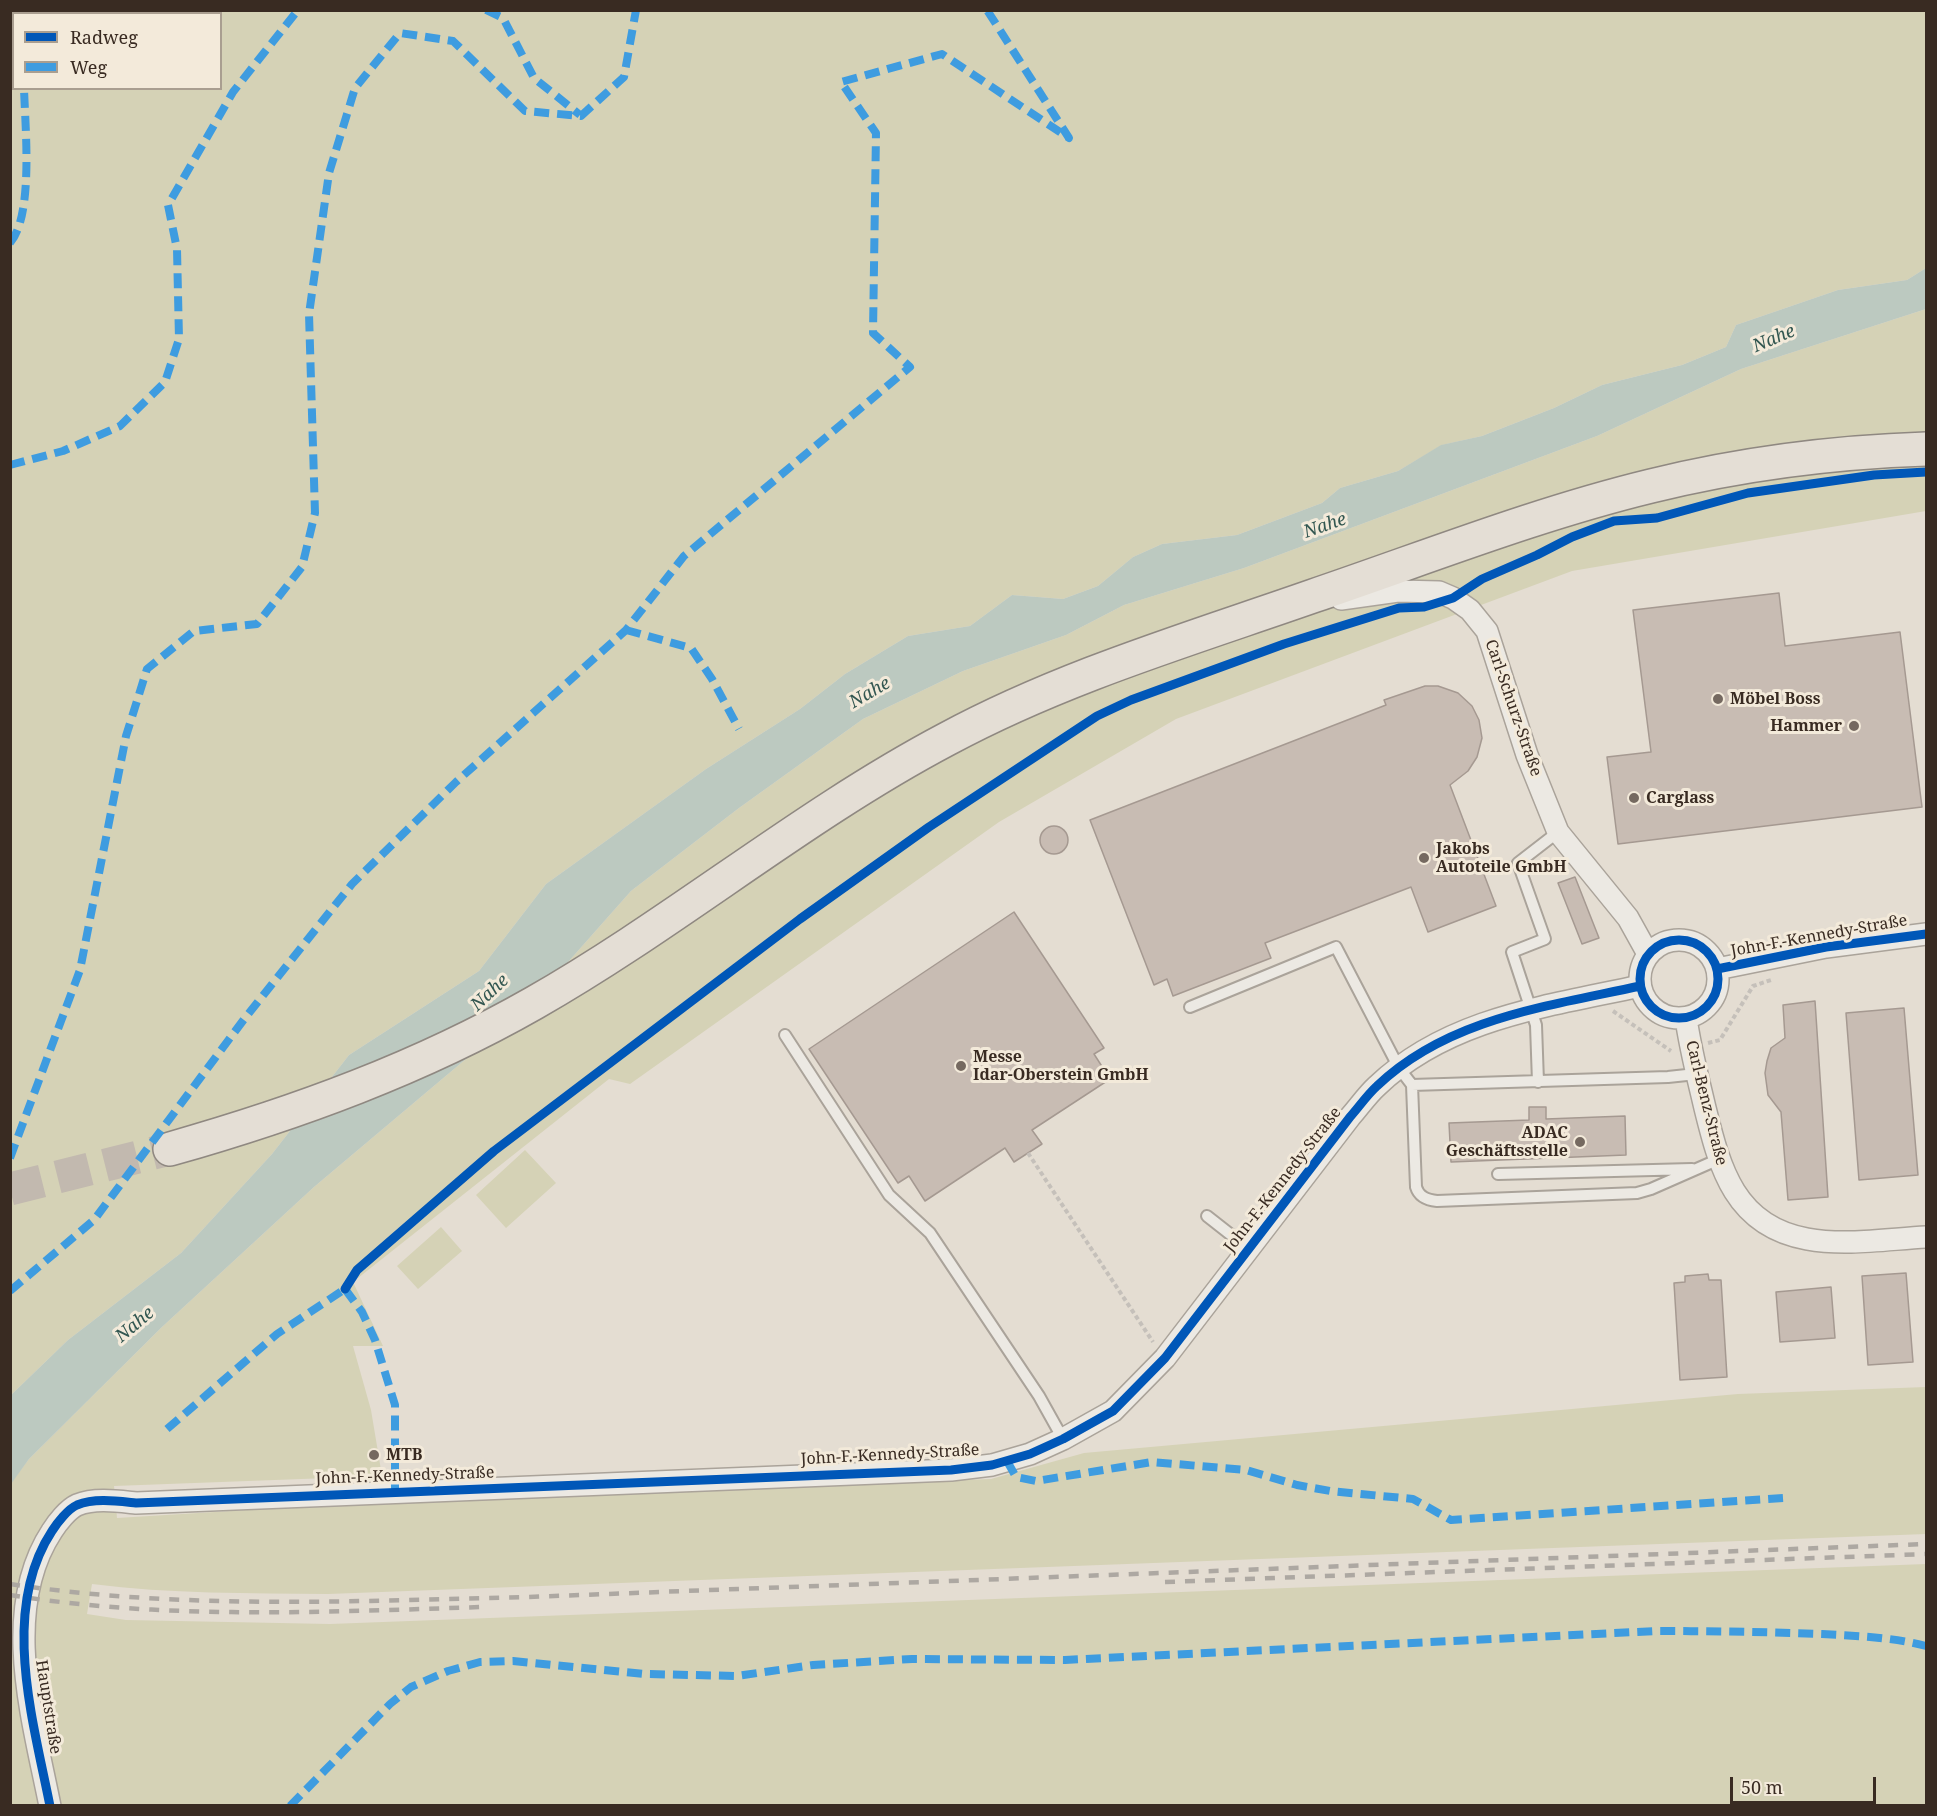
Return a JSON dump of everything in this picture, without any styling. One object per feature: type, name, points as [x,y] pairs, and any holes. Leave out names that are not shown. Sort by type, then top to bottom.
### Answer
[{"type":"main road","points":[[170,1149],[253,1126],[354,1089],[480,1032],[563,986],[865,786],[946,739],[1033,697],[1265,613],[1557,512],[1650,486],[1724,471],[1810,459],[1926,449]]},
{"type":"street","name":"Carl-Schurz-Straße","points":[[1265,613],[1360,595],[1398,591],[1439,592],[1453,598],[1470,610],[1490,639],[1527,755],[1558,832],[1628,918],[1648,954]]},
{"type":"street","name":"John-F.-Kennedy-Straße","points":[[1717,969],[1826,947],[1926,934]]},
{"type":"street","points":[[1679,939],[1696,943],[1709,954],[1717,969],[1718,985],[1712,1000],[1701,1012],[1686,1018],[1670,1017],[1656,1011],[1646,1000],[1640,986],[1639,974],[1648,954],[1662,943],[1679,939]]},
{"type":"street","name":"John-F.-Kennedy-Straße","points":[[29,1577],[42,1546],[56,1525],[75,1506],[98,1500],[136,1503],[951,1470],[999,1463],[1030,1454],[1063,1439],[1113,1411],[1165,1358],[1350,1117],[1376,1086],[1399,1068],[1455,1034],[1509,1014],[1640,986]]},
{"type":"street","name":"Carl-Benz-Straße","points":[[1686,1018],[1696,1074],[1718,1160],[1730,1186],[1749,1209],[1777,1229],[1807,1239],[1839,1241],[1926,1237]]},
{"type":"street","name":"Hauptstraße","points":[[29,1577],[24,1619],[27,1679],[50,1806]]},
{"type":"lane","points":[[1538,1082],[1537,1037],[1532,1010],[1512,952],[1545,939],[1518,863],[1558,832]]},
{"type":"lane","points":[[1190,1007],[1336,947],[1399,1068],[1412,1085],[1416,1186],[1417,1192],[1426,1199],[1437,1201],[1637,1193],[1718,1160]]},
{"type":"lane","points":[[785,1035],[889,1195],[930,1233],[1039,1396],[1063,1439]]},
{"type":"lane","points":[[1412,1085],[1668,1077],[1696,1074]]},
{"type":"lane","points":[[1498,1174],[1697,1169]]},
{"type":"lane","points":[[1207,1216],[1249,1249]]},
{"type":"path","points":[[1610,993],[1613,1011],[1671,1051],[1720,1040],[1754,986],[1773,979]]},
{"type":"path","points":[[1028,1153],[1133,1315],[1165,1358]]},
{"type":"shaded area","points":[[11,11],[1926,11],[1926,268],[1907,280],[1838,290],[1736,325],[1726,347],[1682,365],[1602,385],[1554,408],[1482,436],[1442,445],[1398,471],[1340,488],[1322,503],[1237,535],[1162,544],[1133,557],[1098,586],[1063,599],[1012,595],[970,626],[908,636],[845,674],[800,709],[706,769],[546,884],[479,971],[349,1055],[272,1154],[181,1253],[68,1340],[11,1395]]},
{"type":"shaded area","points":[[1926,309],[1926,511],[1572,571],[1176,719],[999,822],[630,1084],[609,1079],[353,1282],[383,1346],[353,1346],[371,1410],[382,1476],[114,1486],[117,1518],[394,1501],[991,1479],[1084,1453],[1738,1394],[1926,1387],[1926,1534],[328,1594],[180,1591],[92,1584],[87,1614],[126,1620],[330,1624],[1926,1564],[1926,1805],[11,1805],[10,1484],[29,1459],[162,1327],[314,1187],[530,1005],[631,891],[739,808],[863,719],[963,671],[1066,635],[1124,605],[1244,568],[1597,436],[1741,369]]},
{"type":"shaded area","points":[[525,1150],[556,1183],[506,1228],[476,1195]]},
{"type":"shaded area","points":[[441,1227],[462,1251],[418,1289],[397,1266]]},
{"type":"water","name":"Nahe","points":[[1926,268],[1926,309],[1741,369],[1597,436],[1244,568],[1124,605],[1066,635],[963,671],[863,719],[739,808],[631,891],[530,1005],[314,1187],[162,1327],[29,1459],[11,1484],[11,1395],[68,1340],[181,1253],[272,1154],[349,1055],[479,971],[546,884],[706,769],[800,709],[845,674],[908,636],[970,626],[1012,595],[1063,599],[1098,586],[1133,557],[1162,544],[1237,535],[1322,503],[1340,488],[1398,471],[1441,445],[1482,436],[1554,408],[1602,385],[1682,365],[1726,347],[1736,325],[1838,290],[1907,280]]},
{"type":"building","points":[[1779,593],[1785,646],[1900,632],[1922,807],[1618,844],[1607,757],[1651,752],[1633,610]]},
{"type":"building","points":[[1425,686],[1438,686],[1458,693],[1472,706],[1479,720],[1482,738],[1477,757],[1468,771],[1450,785],[1496,906],[1428,932],[1411,887],[1265,943],[1271,958],[1173,996],[1167,979],[1154,985],[1090,820],[1386,705],[1384,700]]},
{"type":"building","points":[[1054,826],[1064,830],[1068,840],[1064,850],[1054,854],[1044,850],[1040,840],[1044,830]]},
{"type":"building","points":[[1575,877],[1599,938],[1582,944],[1558,883]]},
{"type":"building","name":"Messe Idar-Oberstein GmbH","points":[[1014,912],[1104,1048],[1094,1054],[1110,1079],[1032,1130],[1042,1144],[1014,1162],[1005,1148],[925,1201],[909,1176],[898,1183],[809,1049]]},
{"type":"building","points":[[1815,1001],[1828,1197],[1788,1200],[1781,1112],[1768,1095],[1765,1073],[1771,1048],[1785,1038],[1783,1005]]},
{"type":"building","points":[[1904,1008],[1918,1175],[1859,1180],[1846,1013]]},
{"type":"building","points":[[1529,1107],[1546,1107],[1546,1119],[1625,1116],[1626,1155],[1451,1162],[1449,1123],[1529,1120]]},
{"type":"building","points":[[1906,1273],[1913,1362],[1868,1365],[1862,1276]]},
{"type":"building","points":[[1708,1274],[1709,1280],[1721,1280],[1727,1377],[1680,1380],[1674,1283],[1685,1282],[1685,1276]]},
{"type":"building","points":[[1831,1287],[1835,1338],[1780,1342],[1776,1292]]},
{"type":"tunnel","points":[[10,1189],[170,1149]]},
{"type":"railway","points":[[10,1584],[139,1598],[333,1602],[527,1597],[1926,1544]]},
{"type":"railway","points":[[1165,1582],[1926,1554]]},
{"type":"railway","points":[[10,1595],[69,1603],[186,1611],[305,1612],[481,1607]]},
{"type":"marked path","points":[[10,465],[63,451],[120,426],[165,382],[179,339],[177,249],[168,205],[233,92],[298,10]]},
{"type":"marked path","points":[[486,10],[503,18],[534,78],[580,115]]},
{"type":"marked path","points":[[10,1158],[80,970],[126,736],[147,669],[194,631],[257,624],[302,567],[315,513],[309,314],[329,173],[355,88],[400,33],[453,41],[525,111],[581,116],[624,77],[636,10]]},
{"type":"marked path","points":[[10,1291],[94,1220],[245,1018],[352,884],[456,782],[626,630],[684,556],[910,367],[873,333],[876,133],[841,82],[942,54],[1069,138],[987,10]]},
{"type":"marked path","points":[[10,243],[18,230],[25,192],[24,90]]},
{"type":"marked path","points":[[626,630],[691,648],[712,679],[739,729]]},
{"type":"marked path","points":[[167,1429],[277,1334],[345,1289],[348,1284]]},
{"type":"marked path","points":[[345,1289],[362,1312],[375,1340],[395,1405],[395,1492]]},
{"type":"marked path","points":[[1007,1461],[1016,1477],[1036,1481],[1152,1462],[1246,1470],[1297,1485],[1330,1491],[1413,1499],[1451,1520],[1783,1498]]},
{"type":"marked path","points":[[290,1806],[390,1704],[411,1687],[448,1671],[480,1662],[513,1661],[645,1674],[737,1676],[813,1665],[912,1659],[1065,1660],[1657,1631],[1835,1635],[1887,1639],[1926,1646]]},
{"type":"cycle path","points":[[345,1289],[357,1270],[494,1151],[800,919],[929,827],[1097,716],[1131,700],[1284,644],[1399,608],[1424,607],[1453,598],[1482,579],[1572,537],[1614,521],[1657,518],[1748,493],[1874,475],[1926,472]]},
{"type":"cycle path","points":[[1717,969],[1826,947],[1926,934]]},
{"type":"cycle path","points":[[1679,940],[1694,943],[1707,951],[1715,964],[1718,979],[1715,994],[1707,1007],[1694,1015],[1679,1018],[1664,1015],[1651,1007],[1643,994],[1640,979],[1643,964],[1651,951],[1664,943],[1679,940]]},
{"type":"cycle path","points":[[50,1806],[29,1702],[25,1666],[24,1630],[27,1595],[36,1562],[54,1528],[66,1513],[77,1505],[98,1501],[136,1503],[951,1470],[992,1465],[1030,1454],[1063,1439],[1113,1411],[1165,1358],[1350,1117],[1373,1090],[1405,1063],[1435,1044],[1501,1018],[1570,1000],[1640,986]]},
{"type":"place","name":"Möbel Boss","points":[[1718,699]]},
{"type":"place","name":"Hammer","points":[[1854,726]]},
{"type":"place","name":"Carglass","points":[[1634,798]]},
{"type":"place","name":"Jakobs Autoteile GmbH","points":[[1424,858]]},
{"type":"place","name":"Messe Idar-Oberstein GmbH","points":[[961,1066]]},
{"type":"place","name":"ADAC Geschäftsstelle","points":[[1580,1142]]},
{"type":"place","name":"MTB","points":[[374,1455]]}]
